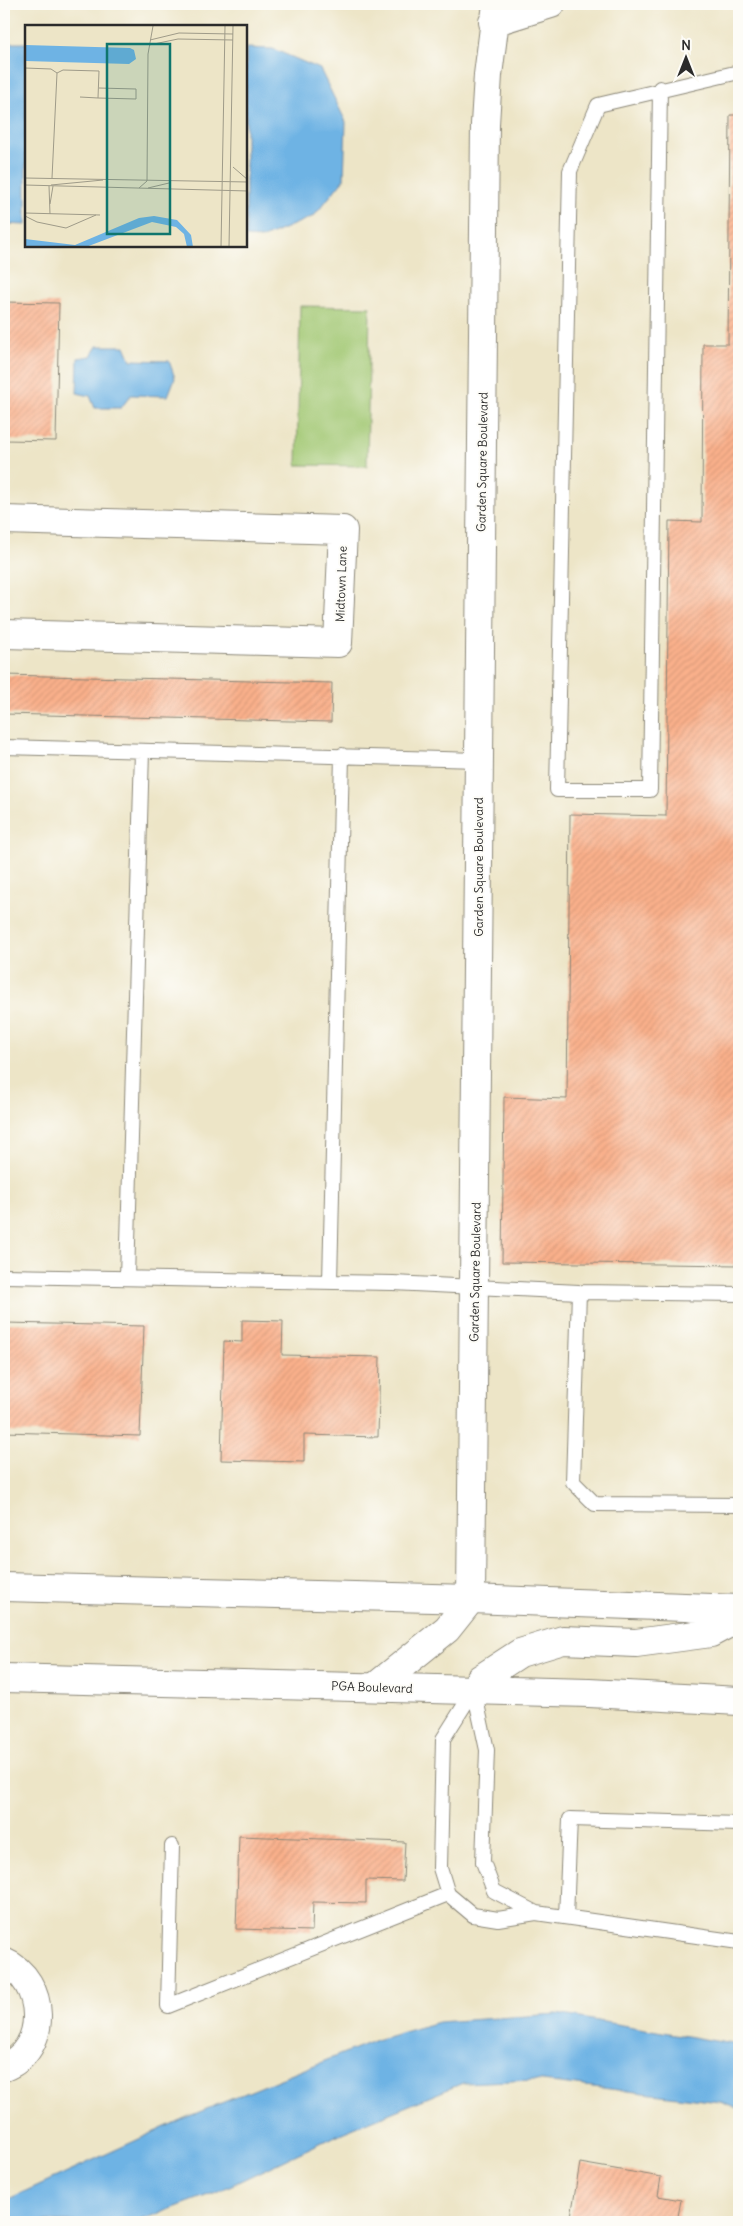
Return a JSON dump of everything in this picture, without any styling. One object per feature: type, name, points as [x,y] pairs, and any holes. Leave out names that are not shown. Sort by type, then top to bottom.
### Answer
[{"type":"street","points":[[495,13],[551,4]]},
{"type":"street","name":"Garden Square Boulevard","points":[[470,1599],[475,1288],[485,124],[495,13]]},
{"type":"street","name":"Midtown Lane","points":[[4,520],[343,530],[338,643],[4,634]]},
{"type":"street","points":[[4,1587],[470,1599],[739,1609]]},
{"type":"street","points":[[375,1687],[447,1629],[470,1599]]},
{"type":"street","points":[[474,1690],[480,1679],[520,1652],[563,1640],[636,1643],[710,1633],[739,1618]]},
{"type":"street","name":"PGA Boulevard","points":[[4,1678],[375,1687],[739,1700]]},
{"type":"street","points":[[4,1962],[21,1972],[28,1983],[37,2004],[37,2028],[27,2049],[10,2065],[4,2067]]},
{"type":"lane","points":[[660,88],[650,790],[557,790],[570,171],[598,104],[660,88],[739,72]]},
{"type":"lane","points":[[4,747],[479,760]]},
{"type":"lane","points":[[127,1278],[142,751]]},
{"type":"lane","points":[[330,1282],[342,755]]},
{"type":"lane","points":[[4,1276],[330,1282],[579,1292],[739,1294]]},
{"type":"lane","points":[[579,1292],[573,1482],[595,1504],[739,1505]]},
{"type":"lane","points":[[474,1690],[443,1739],[440,1868],[448,1894],[473,1915],[498,1919],[536,1912]]},
{"type":"lane","points":[[474,1690],[486,1750],[484,1862],[494,1891],[536,1912],[739,1942]]},
{"type":"lane","points":[[566,1917],[570,1819],[739,1824]]},
{"type":"lane","points":[[172,1846],[168,2006],[448,1894]]},
{"type":"green space","points":[[300,306],[370,307],[367,466],[297,465]]},
{"type":"water","points":[[4,43],[25,43],[25,225],[4,224]]},
{"type":"water","points":[[248,48],[273,49],[320,69],[346,122],[344,179],[314,216],[263,238],[248,237]]},
{"type":"water","points":[[97,346],[125,346],[131,360],[169,361],[175,378],[168,396],[131,395],[121,408],[95,408],[90,396],[77,393],[78,358],[91,356]]},
{"type":"water","points":[[557,2014],[739,2045],[739,2109],[720,2102],[534,2080],[463,2083],[337,2135],[219,2191],[136,2222],[4,2222],[4,2201],[187,2117],[376,2040],[438,2022]]},
{"type":"building","points":[[730,115],[739,115],[739,1265],[502,1262],[504,1097],[567,1099],[570,814],[666,816],[669,521],[702,522],[703,344],[728,344]]},
{"type":"building","points":[[4,302],[59,303],[56,441],[4,440]]},
{"type":"building","points":[[4,675],[332,683],[331,722],[4,714]]},
{"type":"building","points":[[242,1320],[283,1321],[282,1355],[380,1357],[378,1437],[304,1435],[304,1462],[221,1460],[224,1341],[242,1342]]},
{"type":"building","points":[[5,1323],[144,1326],[140,1436],[4,1432]]},
{"type":"building","points":[[239,1836],[405,1842],[403,1881],[366,1880],[366,1903],[313,1902],[312,1931],[236,1929]]},
{"type":"building","points":[[580,2163],[661,2177],[658,2196],[681,2200],[677,2222],[570,2222]]}]
